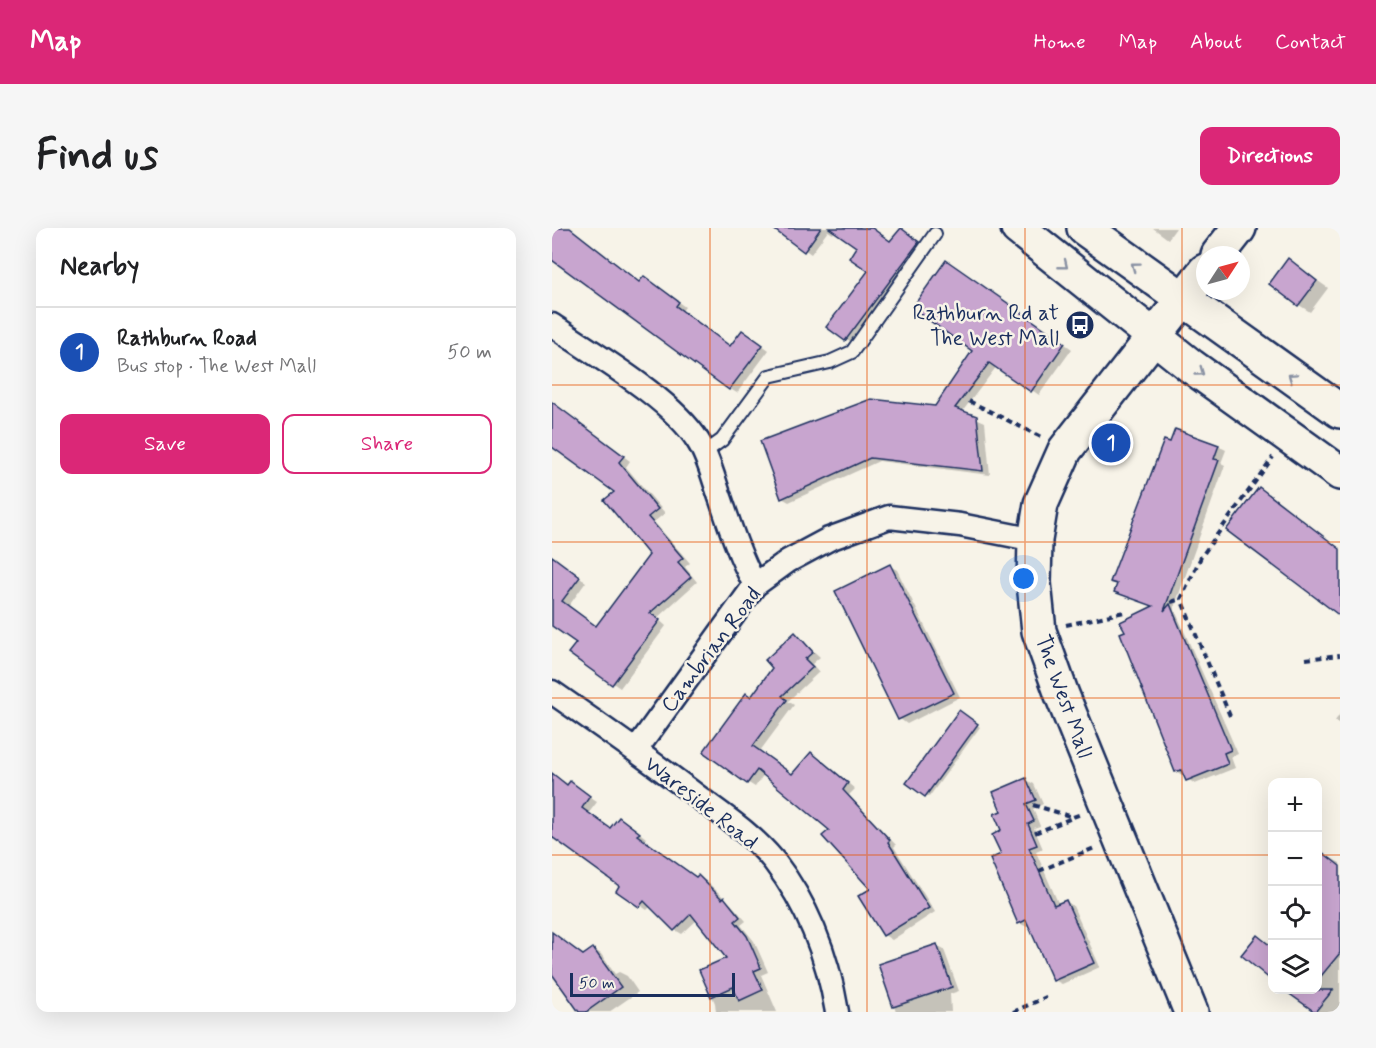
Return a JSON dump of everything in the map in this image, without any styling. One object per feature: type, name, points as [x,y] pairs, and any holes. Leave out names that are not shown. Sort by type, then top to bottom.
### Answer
[{"type":"main road","points":[[1018,228],[1153,337],[1340,473]]},
{"type":"main road","points":[[1084,228],[1340,411]]},
{"type":"main road","points":[[1225,246],[1239,228]]},
{"type":"main road","name":"The West Mall","points":[[1191,1012],[1105,802],[1039,631],[1034,583],[1035,540],[1041,504],[1065,450],[1196,283]]},
{"type":"street","points":[[552,325],[665,404],[684,423],[704,453],[740,556],[755,585]]},
{"type":"street","name":"Cambrian Road","points":[[636,750],[755,585],[788,561],[829,539],[889,517],[960,525],[1035,540]]},
{"type":"street","name":"Wareside Road","points":[[552,692],[636,750],[747,833],[772,860],[811,923],[828,969],[837,1012]]},
{"type":"lane","points":[[704,453],[722,440],[732,423],[769,376],[830,362],[852,352],[935,234]]},
{"type":"path","points":[[969,401],[1065,450]]},
{"type":"path","points":[[1171,602],[1181,599],[1201,557],[1273,457]]},
{"type":"path","points":[[1181,599],[1230,716]]},
{"type":"path","points":[[1039,631],[1124,612]]},
{"type":"path","points":[[1306,659],[1340,655]]},
{"type":"path","points":[[1035,833],[1105,802]]},
{"type":"path","points":[[1033,805],[1073,817]]},
{"type":"path","points":[[1040,871],[1120,837]]},
{"type":"path","points":[[1013,1012],[1046,997]]},
{"type":"building","points":[[552,228],[570,228],[639,282],[644,276],[679,302],[676,306],[730,346],[742,330],[763,345],[729,390],[552,260]]},
{"type":"building","points":[[772,228],[821,228],[804,252]]},
{"type":"building","points":[[829,228],[872,228],[890,241],[901,228],[919,242],[845,341],[826,327],[868,271],[849,258],[856,247]]},
{"type":"building","points":[[1288,258],[1317,281],[1298,306],[1269,284]]},
{"type":"building","points":[[946,260],[1065,343],[1031,392],[989,363],[955,408],[977,416],[983,471],[870,458],[781,499],[760,441],[871,399],[935,406],[972,351],[912,308]]},
{"type":"building","points":[[552,402],[624,456],[619,462],[658,509],[648,517],[683,558],[678,562],[691,577],[650,613],[660,620],[612,685],[568,653],[576,643],[552,626],[552,556],[580,577],[562,601],[596,626],[649,555],[604,500],[614,492],[552,447]]},
{"type":"building","points":[[1175,429],[1219,445],[1214,459],[1219,460],[1164,611],[1170,604],[1231,750],[1224,753],[1228,764],[1186,781],[1181,770],[1175,772],[1120,633],[1125,631],[1120,622],[1153,606],[1114,592],[1117,584],[1110,582],[1164,440],[1170,442]]},
{"type":"building","points":[[1259,487],[1340,549],[1340,616],[1226,530]]},
{"type":"building","points":[[890,564],[954,693],[898,720],[835,591]]},
{"type":"building","points":[[795,632],[813,652],[805,659],[813,667],[782,696],[787,700],[753,746],[792,774],[811,752],[848,783],[843,790],[890,840],[888,842],[929,908],[883,936],[858,896],[870,889],[822,836],[829,830],[757,770],[747,784],[703,752],[746,693],[751,697],[772,668],[765,660]]},
{"type":"building","points":[[959,710],[978,724],[925,797],[906,783]]},
{"type":"building","points":[[552,773],[567,785],[570,781],[590,796],[582,808],[610,828],[619,817],[640,833],[637,835],[696,877],[698,875],[722,899],[724,897],[740,917],[735,921],[747,936],[761,968],[754,971],[763,990],[739,1001],[733,987],[711,997],[699,970],[726,958],[691,914],[674,931],[644,901],[639,907],[616,891],[619,886],[552,837]]},
{"type":"building","points":[[1026,778],[1036,800],[1026,804],[1034,821],[1028,824],[1037,845],[1029,848],[1054,905],[1066,900],[1094,963],[1053,981],[1026,920],[1018,924],[990,859],[1001,854],[992,835],[1001,830],[994,814],[1001,811],[993,792]]},
{"type":"building","points":[[1322,852],[1340,866],[1340,953],[1322,975]]},
{"type":"building","points":[[552,932],[583,955],[593,948],[621,987],[586,1012],[579,1012],[552,974]]},
{"type":"building","points":[[1257,935],[1268,944],[1268,978],[1241,955]]},
{"type":"building","points":[[937,944],[952,987],[893,1007],[878,964]]},
{"type":"building","points":[[1322,990],[1333,990],[1315,1012],[1290,994],[1322,994]]},
{"type":"place","name":"Rathburn Rd at The West Mall","points":[[1080,325]]},
{"type":"place","name":"Rathburn Road","points":[[1111,443]]}]
